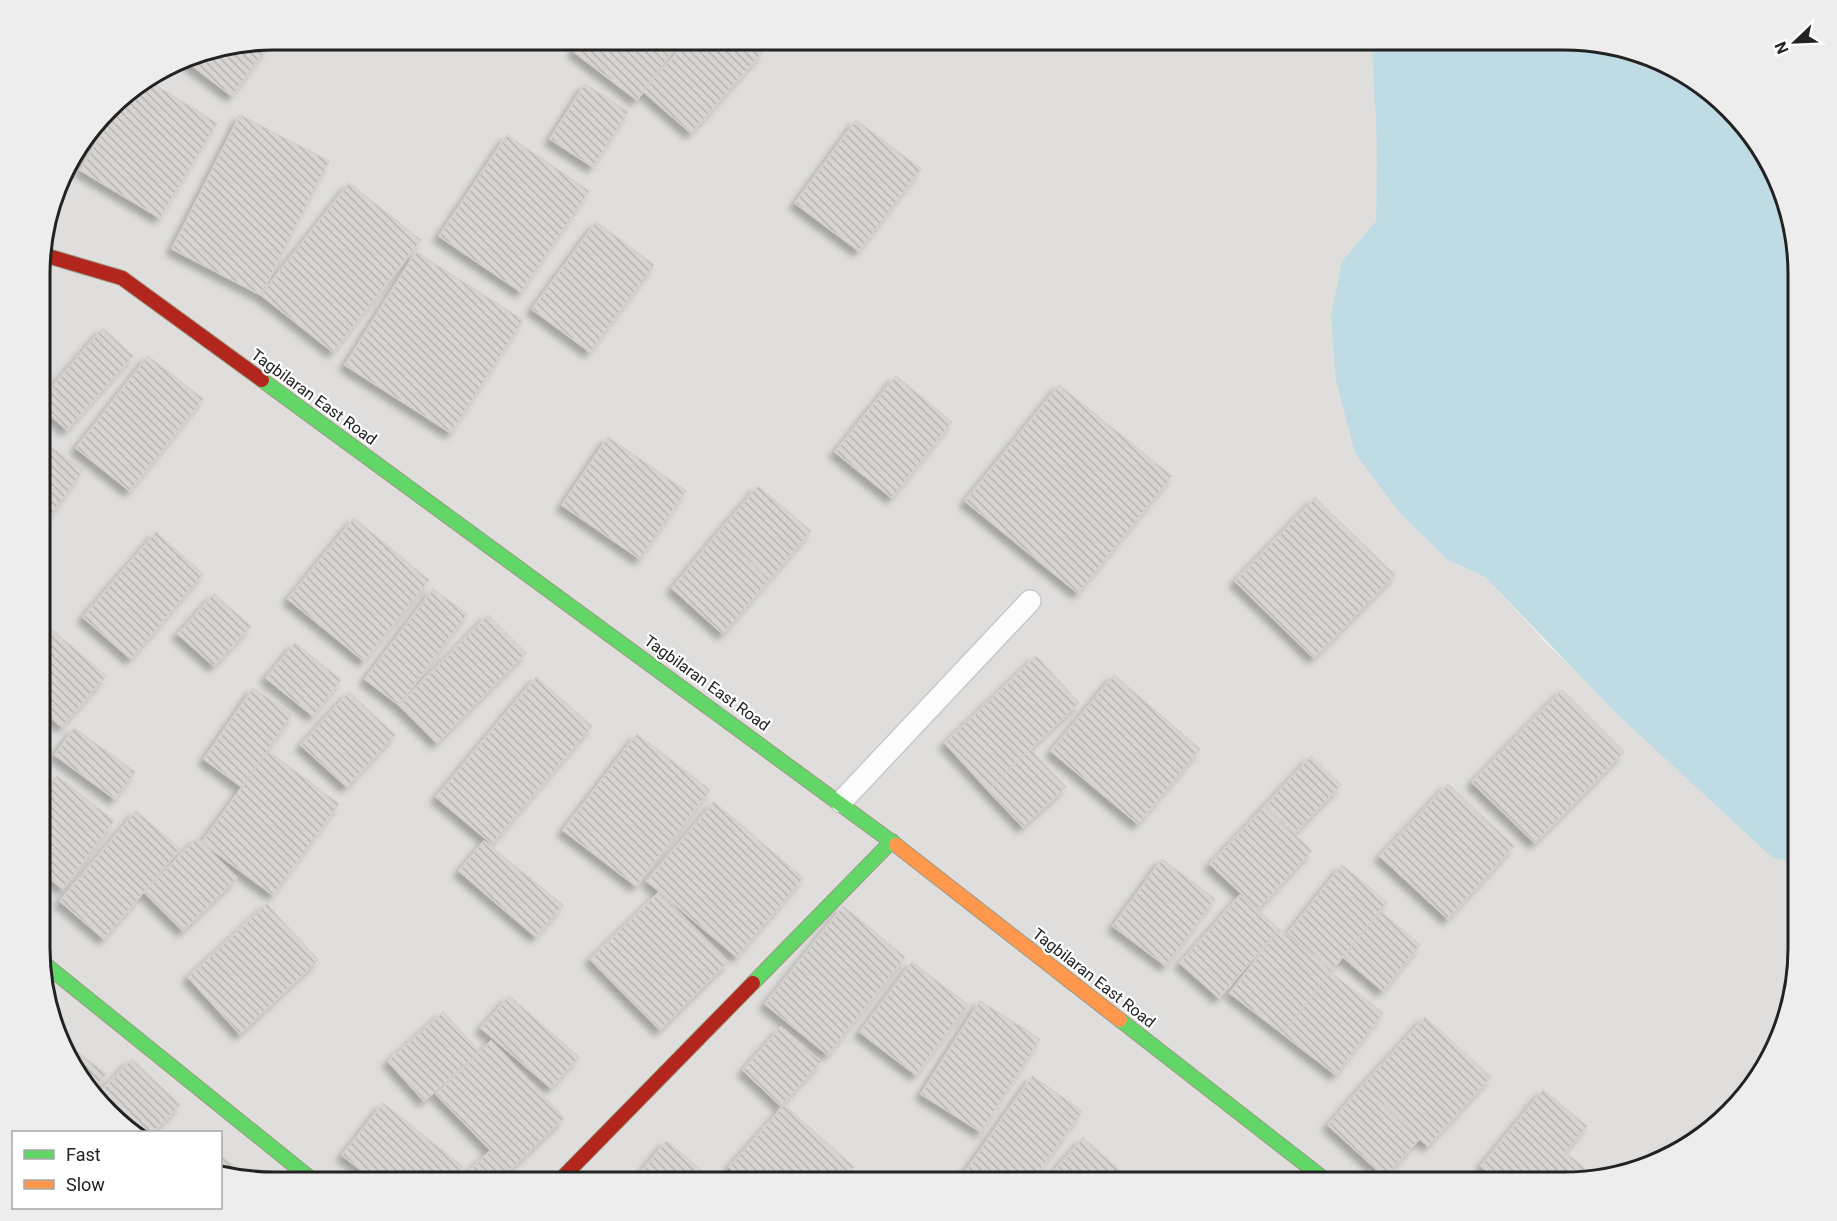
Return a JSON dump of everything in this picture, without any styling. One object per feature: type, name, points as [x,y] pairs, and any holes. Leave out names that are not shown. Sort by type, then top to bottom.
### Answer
[{"type":"main road","name":"Tagbilaran East Road","points":[[50,257],[122,278],[842,802],[1315,1172]]},
{"type":"main road","points":[[568,1172],[892,841]]},
{"type":"main road","points":[[50,969],[303,1172]]},
{"type":"lane","points":[[842,802],[1030,601]]},
{"type":"shaded area","points":[[1372,50],[1377,149],[1376,221],[1342,261],[1448,560],[1485,577],[1548,645],[1773,858],[1788,861],[1786,976],[1776,1019],[1750,1072],[1722,1106],[1688,1134],[1635,1160],[1592,1170],[1563,1172],[274,1172],[222,1165],[222,1131],[145,1131],[105,1095],[87,1072],[67,1033],[57,1005],[51,976],[50,259],[61,202],[87,149],[126,105],[149,87],[188,67],[216,57],[245,51]]},
{"type":"water","points":[[1372,50],[1578,50],[1621,57],[1649,67],[1688,87],[1722,115],[1750,149],[1776,202],[1786,245],[1788,274],[1788,861],[1773,858],[1617,714],[1485,577],[1448,560],[1400,513],[1355,453],[1336,380],[1331,315],[1342,261],[1376,221],[1377,149]]},
{"type":"building","points":[[265,50],[232,96],[192,65],[230,54]]},
{"type":"building","points":[[574,50],[674,50],[637,100]]},
{"type":"building","points":[[679,50],[761,50],[763,52],[691,133],[643,91]]},
{"type":"building","points":[[154,84],[217,123],[160,218],[80,170],[109,122],[126,105]]},
{"type":"building","points":[[585,84],[628,112],[593,167],[550,139]]},
{"type":"building","points":[[240,115],[329,161],[261,295],[172,249]]},
{"type":"building","points":[[856,120],[921,169],[859,251],[795,203]]},
{"type":"building","points":[[507,135],[589,191],[521,292],[439,236]]},
{"type":"building","points":[[349,183],[421,240],[333,352],[261,295]]},
{"type":"building","points":[[596,222],[654,265],[590,352],[532,309]]},
{"type":"building","points":[[416,252],[523,320],[451,433],[345,365]]},
{"type":"building","points":[[103,328],[133,356],[67,430],[50,415],[50,389]]},
{"type":"building","points":[[148,356],[203,399],[130,491],[76,448]]},
{"type":"building","points":[[896,376],[952,422],[892,498],[835,452]]},
{"type":"building","points":[[1059,385],[1172,476],[1078,593],[965,501]]},
{"type":"building","points":[[608,437],[686,491],[640,559],[562,505]]},
{"type":"building","points":[[50,446],[83,470],[50,517]]},
{"type":"building","points":[[758,486],[811,531],[770,579],[717,534]]},
{"type":"building","points":[[1315,498],[1395,575],[1314,658],[1235,581]]},
{"type":"building","points":[[354,518],[429,580],[364,661],[288,599]]},
{"type":"building","points":[[156,532],[203,574],[131,659],[83,617]]},
{"type":"building","points":[[717,534],[770,579],[723,634],[672,588]]},
{"type":"building","points":[[433,589],[467,614],[399,705],[365,679]]},
{"type":"building","points":[[214,594],[251,626],[214,666],[178,634]]},
{"type":"building","points":[[488,615],[526,653],[437,743],[399,705]]},
{"type":"building","points":[[50,628],[106,676],[62,727],[50,717]]},
{"type":"building","points":[[295,643],[341,680],[313,716],[266,678]]},
{"type":"building","points":[[1036,656],[1079,703],[988,790],[945,743]]},
{"type":"building","points":[[1114,675],[1200,749],[1138,824],[1051,751]]},
{"type":"building","points":[[536,677],[592,726],[492,844],[436,797]]},
{"type":"building","points":[[253,688],[292,715],[242,787],[204,759]]},
{"type":"building","points":[[1562,690],[1624,752],[1535,843],[1472,782]]},
{"type":"building","points":[[349,692],[395,735],[347,787],[301,745]]},
{"type":"building","points":[[74,728],[135,772],[115,799],[55,755]]},
{"type":"building","points":[[637,734],[710,790],[636,886],[563,830]]},
{"type":"building","points":[[1030,749],[1066,787],[1023,827],[988,790]]},
{"type":"building","points":[[268,751],[339,804],[273,895],[202,842]]},
{"type":"building","points":[[1311,756],[1341,785],[1294,834],[1265,806]]},
{"type":"building","points":[[57,776],[114,821],[63,889],[50,879],[50,785]]},
{"type":"building","points":[[1448,784],[1514,846],[1448,919],[1380,856]]},
{"type":"building","points":[[714,802],[803,878],[737,957],[647,881]]},
{"type":"building","points":[[1265,806],[1312,851],[1258,909],[1210,864]]},
{"type":"building","points":[[136,811],[180,849],[104,939],[60,901]]},
{"type":"building","points":[[197,838],[237,878],[183,931],[144,892]]},
{"type":"building","points":[[484,841],[563,905],[536,937],[459,871]]},
{"type":"building","points":[[1162,859],[1215,899],[1166,966],[1113,926]]},
{"type":"building","points":[[1342,865],[1387,902],[1332,970],[1288,933]]},
{"type":"building","points":[[659,892],[728,962],[660,1030],[590,959]]},
{"type":"building","points":[[1240,895],[1279,929],[1219,998],[1180,963]]},
{"type":"building","points":[[267,904],[318,960],[240,1034],[188,977]]},
{"type":"building","points":[[843,906],[905,957],[828,1055],[765,1004]]},
{"type":"building","points":[[1380,911],[1420,945],[1383,991],[1343,957]]},
{"type":"building","points":[[1279,929],[1332,970],[1283,1034],[1230,993]]},
{"type":"building","points":[[912,962],[968,1005],[916,1075],[860,1032]]},
{"type":"building","points":[[1330,972],[1383,1013],[1336,1075],[1283,1034]]},
{"type":"building","points":[[509,996],[579,1057],[551,1088],[481,1028]]},
{"type":"building","points":[[980,1001],[1040,1039],[981,1132],[921,1094]]},
{"type":"building","points":[[443,1012],[480,1052],[424,1101],[388,1061]]},
{"type":"building","points":[[1425,1017],[1491,1077],[1428,1146],[1362,1086]]},
{"type":"building","points":[[781,1027],[821,1062],[781,1106],[743,1070]]},
{"type":"building","points":[[491,1041],[564,1118],[510,1170],[436,1094]]},
{"type":"building","points":[[75,1050],[106,1074],[97,1086]]},
{"type":"building","points":[[132,1059],[180,1105],[155,1131],[145,1131],[115,1106],[101,1091]]},
{"type":"building","points":[[1032,1076],[1082,1111],[1039,1172],[965,1172]]},
{"type":"building","points":[[1362,1086],[1420,1138],[1389,1172],[1380,1172],[1328,1125]]},
{"type":"building","points":[[1543,1090],[1587,1126],[1565,1152],[1585,1168],[1583,1171],[1488,1172],[1481,1166]]},
{"type":"building","points":[[383,1103],[463,1167],[459,1172],[364,1172],[342,1155]]},
{"type":"building","points":[[784,1105],[854,1167],[850,1172],[734,1172],[729,1167]]},
{"type":"building","points":[[1083,1138],[1122,1172],[1053,1172]]},
{"type":"building","points":[[666,1141],[704,1172],[641,1172]]},
{"type":"building","points":[[490,1151],[510,1172],[468,1172]]},
{"type":"building","points":[[222,1157],[238,1169],[222,1165]]},
{"type":"traffic: fast","points":[[262,380],[896,845]]},
{"type":"traffic: fast","points":[[753,983],[892,841]]},
{"type":"traffic: fast","points":[[50,969],[303,1172]]},
{"type":"traffic: fast","points":[[1120,1020],[1315,1172]]},
{"type":"traffic: slow","points":[[896,845],[1120,1020]]},
{"type":"traffic: jam","points":[[50,257],[122,278],[262,380]]},
{"type":"traffic: jam","points":[[568,1172],[753,983]]}]
